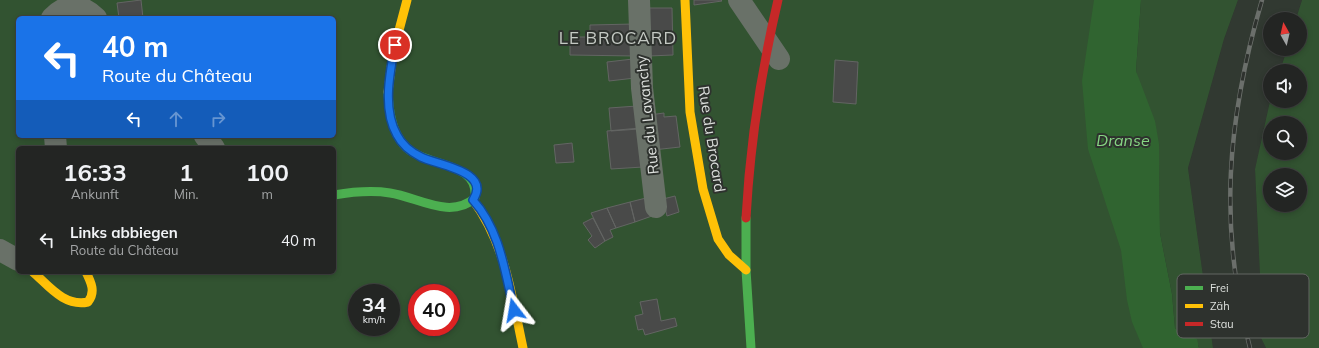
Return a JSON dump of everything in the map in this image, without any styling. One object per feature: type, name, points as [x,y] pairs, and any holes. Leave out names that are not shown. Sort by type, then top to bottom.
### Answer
[{"type":"street","points":[[407,0],[391,67],[389,99],[391,121],[400,140],[412,152],[427,160],[463,172],[470,176],[476,188],[473,200],[489,223],[498,245],[523,348]]},
{"type":"street","name":"Rue du Lavanchy","points":[[639,0],[642,88],[656,207]]},
{"type":"street","name":"Rue du Brocard","points":[[685,0],[690,112],[703,189],[718,239],[729,255],[746,270]]},
{"type":"street","points":[[739,0],[779,59]]},
{"type":"street","points":[[751,348],[746,270],[748,175],[756,104],[778,0]]},
{"type":"street","points":[[54,16],[62,9],[73,6],[87,10],[94,16]]},
{"type":"street","points":[[336,195],[374,192],[406,196],[444,207],[459,207],[473,200]]},
{"type":"street","points":[[0,250],[16,259]]},
{"type":"street","points":[[35,274],[62,298],[78,304],[88,302],[93,294],[93,286],[87,274]]},
{"type":"shaded area","points":[[0,0],[1124,0],[1173,348],[0,348]]},
{"type":"shaded area","points":[[1141,0],[1238,0],[1224,39],[1188,168],[1203,274],[1177,274],[1177,330],[1175,328],[1172,294],[1160,233],[1159,163],[1136,71]]},
{"type":"shaded area","points":[[1238,0],[1302,0],[1298,12],[1263,12],[1263,56],[1285,56],[1282,64],[1263,64],[1263,108],[1268,108],[1267,116],[1263,116],[1263,133],[1255,169],[1260,274],[1203,274],[1188,168],[1224,39]]},
{"type":"shaded area","points":[[1302,0],[1319,0],[1319,348],[1266,348],[1261,338],[1309,338],[1309,274],[1260,274],[1255,169],[1263,133],[1263,160],[1307,160],[1307,116],[1267,116],[1268,108],[1307,108],[1307,64],[1282,64],[1285,56],[1307,56],[1307,12],[1298,12]]},
{"type":"shaded area","points":[[1191,338],[1212,338],[1213,348],[1199,348],[1199,346]]},
{"type":"shaded area","points":[[1212,338],[1261,338],[1266,348],[1213,348]]},
{"type":"water","name":"Dranse","points":[[1094,0],[1141,0],[1136,71],[1155,121],[1159,144],[1160,233],[1172,294],[1175,328],[1177,330],[1177,338],[1197,339],[1199,348],[1143,348],[1132,322],[1127,300],[1121,250],[1088,149],[1082,81]]},
{"type":"building","points":[[141,0],[143,16],[119,16],[117,3]]},
{"type":"building","points":[[694,0],[721,0],[722,1],[694,5]]},
{"type":"building","points":[[643,8],[672,8],[673,55],[649,56]]},
{"type":"building","points":[[634,24],[635,56],[570,55],[570,37],[590,37],[590,25]]},
{"type":"building","points":[[633,59],[635,78],[609,81],[607,62]]},
{"type":"building","points":[[835,60],[858,62],[856,104],[833,102]]},
{"type":"building","points":[[637,106],[639,129],[611,131],[609,108]]},
{"type":"building","points":[[664,113],[664,117],[676,116],[680,147],[653,150],[649,115]]},
{"type":"building","points":[[640,128],[643,167],[611,169],[607,131]]},
{"type":"building","points":[[572,143],[574,162],[556,163],[554,145]]},
{"type":"building","points":[[675,196],[679,212],[667,216],[663,199]]},
{"type":"building","points":[[646,198],[652,216],[635,222],[630,202]]},
{"type":"building","points":[[630,202],[635,222],[616,228],[607,208]]},
{"type":"building","points":[[607,208],[616,228],[610,230],[613,237],[605,241],[591,213]]},
{"type":"building","points":[[593,218],[605,241],[595,248],[588,240],[592,236],[583,223]]},
{"type":"building","points":[[657,299],[661,321],[675,318],[677,326],[645,335],[643,329],[638,330],[635,316],[643,314],[640,302]]},
{"type":"railway","points":[[1235,274],[1233,259],[1231,216],[1231,173],[1234,131],[1250,44],[1262,0]]},
{"type":"railway","points":[[1248,338],[1250,348]]},
{"type":"traffic: fast","points":[[336,195],[362,192],[383,192],[401,195],[445,207],[455,207],[465,204],[475,198],[474,186],[468,177],[460,170],[424,158],[412,152],[403,144],[393,126],[388,92]]},
{"type":"traffic: fast","points":[[746,218],[746,270],[751,348]]},
{"type":"traffic: slow","points":[[388,92],[393,53],[407,0]]},
{"type":"traffic: slow","points":[[685,0],[690,112],[703,189],[718,239],[729,255],[746,270]]},
{"type":"traffic: slow","points":[[473,200],[493,234],[500,252],[511,290],[523,348]]},
{"type":"traffic: slow","points":[[35,274],[51,289],[64,298],[79,303],[88,302],[92,294],[91,283],[87,274]]},
{"type":"traffic: jam","points":[[746,218],[753,135],[761,81],[778,0]]},
{"type":"district","name":"LE BROCARD","points":[[618,37]]},
{"type":"route","points":[[395,45],[389,78],[389,107],[393,128],[403,144],[412,152],[427,160],[463,172],[470,176],[474,182],[476,194],[473,200],[479,207],[494,233],[502,259],[514,310]]}]
